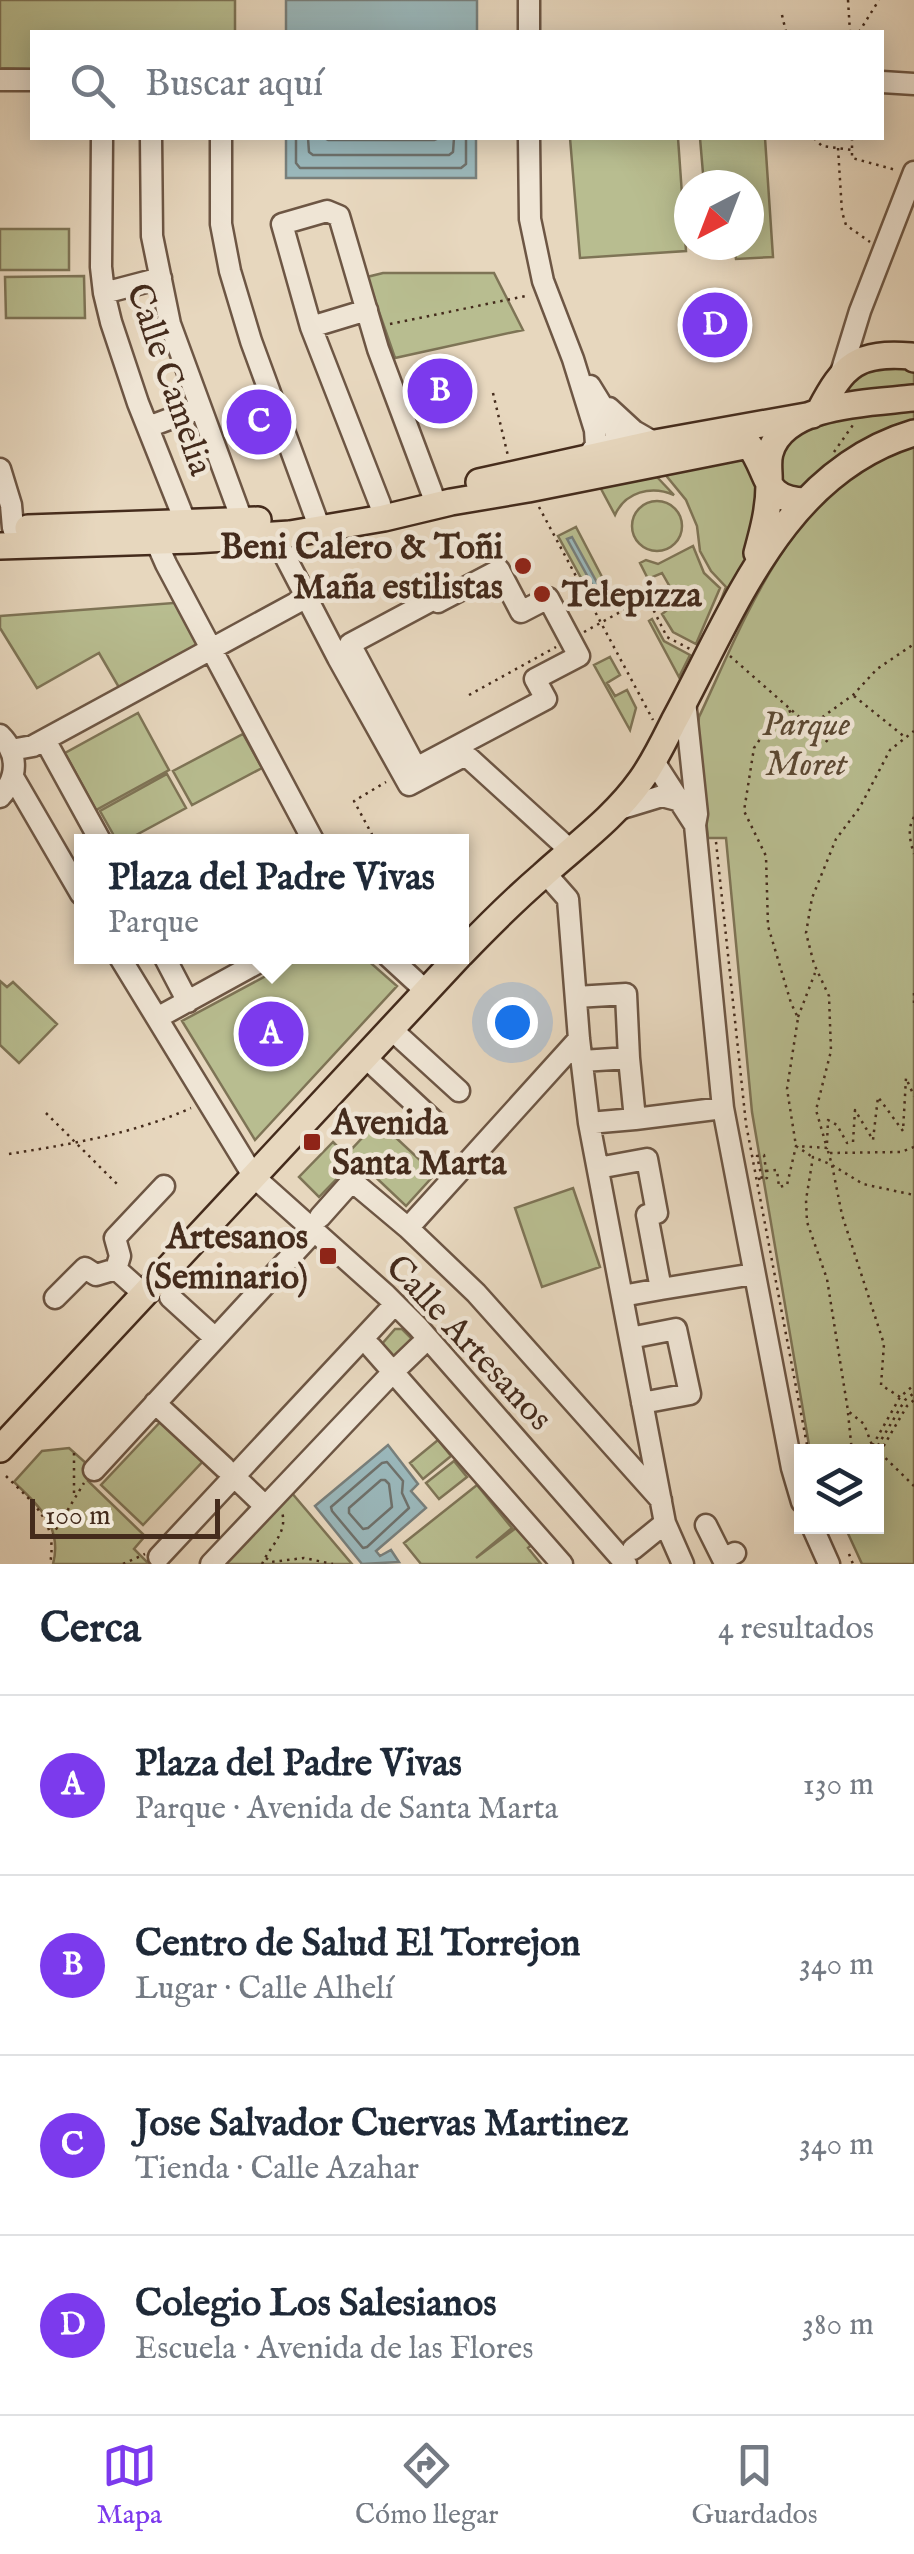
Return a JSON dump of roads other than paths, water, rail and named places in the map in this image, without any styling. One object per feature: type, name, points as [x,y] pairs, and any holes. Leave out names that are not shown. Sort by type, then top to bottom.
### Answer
[{"type":"main road","points":[[752,573],[766,522],[769,455],[777,438],[786,428],[816,412],[842,373],[858,362],[907,357]]},
{"type":"main road","points":[[4,534],[274,535],[380,504],[655,443],[914,398]]},
{"type":"main road","points":[[469,946],[616,810],[640,782],[752,573],[806,501],[845,465],[874,447],[914,433]]},
{"type":"main road","points":[[599,456],[626,456],[707,440],[734,446]]},
{"type":"main road","points":[[151,532],[184,521],[317,524],[384,518],[451,502],[544,492],[749,445],[770,486],[788,500],[806,501]]},
{"type":"main road","points":[[544,492],[562,471],[602,462],[599,456]]},
{"type":"main road","points":[[0,1450],[157,1296],[254,1177],[452,964]]},
{"type":"street","points":[[529,0],[529,30]]},
{"type":"street","points":[[0,80],[30,80]]},
{"type":"street","points":[[884,82],[914,84]]},
{"type":"street","name":"Calle Camelia","points":[[102,140],[104,293],[184,521]]},
{"type":"street","points":[[151,140],[152,236],[170,324],[242,520]]},
{"type":"street","points":[[221,140],[222,224],[230,272],[317,524]]},
{"type":"street","points":[[529,140],[530,220],[543,281],[573,358],[599,456]]},
{"type":"street","points":[[842,373],[860,311],[884,251],[907,208],[905,171]]},
{"type":"street","points":[[380,504],[310,327],[282,224],[327,211],[339,216],[369,319],[432,493]]},
{"type":"street","points":[[104,293],[161,278]]},
{"type":"street","points":[[860,311],[869,341],[907,357]]},
{"type":"street","points":[[310,327],[369,319]]},
{"type":"street","points":[[573,358],[614,425],[616,436],[599,456]]},
{"type":"street","points":[[597,397],[634,431],[655,443]]},
{"type":"street","points":[[148,427],[200,408]]},
{"type":"street","points":[[0,469],[11,505],[4,534]]},
{"type":"street","points":[[151,532],[310,834]]},
{"type":"street","points":[[274,535],[409,785],[460,758],[469,758],[571,851]]},
{"type":"street","points":[[498,570],[521,612],[548,598],[579,656],[536,679],[546,699],[416,768],[350,644],[498,570]]},
{"type":"street","points":[[37,822],[12,800],[1,797],[13,777],[14,763],[6,742],[34,746],[307,598]]},
{"type":"street","points":[[685,701],[723,1108],[794,1457]]},
{"type":"street","points":[[45,740],[96,834]]},
{"type":"street","points":[[653,760],[678,765],[693,780]]},
{"type":"street","points":[[653,760],[694,825]]},
{"type":"street","points":[[13,777],[74,883]]},
{"type":"street","points":[[616,810],[662,796],[681,801]]},
{"type":"street","points":[[553,882],[568,898],[589,1124],[661,1500],[669,1532],[684,1564]]},
{"type":"street","name":"Calle Artesanos","points":[[124,964],[254,1177],[418,1327],[628,1560]]},
{"type":"street","points":[[168,964],[188,1002]]},
{"type":"street","points":[[156,1018],[256,964]]},
{"type":"street","points":[[397,964],[426,991]]},
{"type":"street","points":[[576,997],[626,994],[635,1120]]},
{"type":"street","points":[[391,1029],[459,1091]]},
{"type":"street","points":[[580,1050],[629,1058]]},
{"type":"street","points":[[408,1228],[580,1050]]},
{"type":"street","points":[[366,1057],[435,1122]]},
{"type":"street","points":[[589,1124],[723,1108]]},
{"type":"street","points":[[598,1168],[646,1159],[656,1214],[647,1215],[661,1289]]},
{"type":"street","points":[[320,1217],[352,1181],[476,1293],[661,1500]]},
{"type":"street","points":[[116,1268],[120,1256],[115,1238],[164,1186]]},
{"type":"street","points":[[94,1470],[307,1239]]},
{"type":"street","points":[[55,1298],[86,1268],[96,1275],[116,1268]]},
{"type":"street","points":[[116,1268],[215,1338]]},
{"type":"street","points":[[622,1296],[754,1274]]},
{"type":"street","points":[[152,1556],[395,1304]]},
{"type":"street","points":[[630,1338],[676,1329],[690,1394],[642,1404]]},
{"type":"street","points":[[211,1564],[420,1346]]},
{"type":"street","points":[[371,1347],[562,1564]]},
{"type":"street","points":[[156,1403],[225,1468]]},
{"type":"street","points":[[242,1484],[268,1504]]},
{"type":"street","points":[[628,1560],[669,1532],[712,1522],[728,1559]]},
{"type":"street","points":[[820,1534],[839,1559]]},
{"type":"water","points":[[286,0],[477,0],[477,30],[286,30]]},
{"type":"water","points":[[286,140],[476,140],[476,178],[286,178]]},
{"type":"water","points":[[572,537],[605,597],[600,599],[567,539]]},
{"type":"water","points":[[388,1445],[418,1484],[411,1491],[426,1508],[376,1551],[380,1556],[391,1550],[399,1562],[362,1564],[315,1506]]},
{"type":"place","name":"Colegio Los Salesianos","points":[[715,325]]},
{"type":"place","name":"Centro de Salud El Torrejon","points":[[440,391]]},
{"type":"place","name":"Jose Salvador Cuervas Martinez","points":[[259,422]]},
{"type":"place","name":"Beni Calero & Toñi Maña estilistas","points":[[523,566]]},
{"type":"place","name":"Telepizza","points":[[542,594]]},
{"type":"place","name":"Plaza del Padre Vivas","points":[[271,1034]]},
{"type":"place","name":"Avenida Santa Marta","points":[[312,1142]]},
{"type":"place","name":"Artesanos (Seminario)","points":[[328,1256]]},
{"type":"park label","name":"Parque Moret","points":[[806,743]]}]
